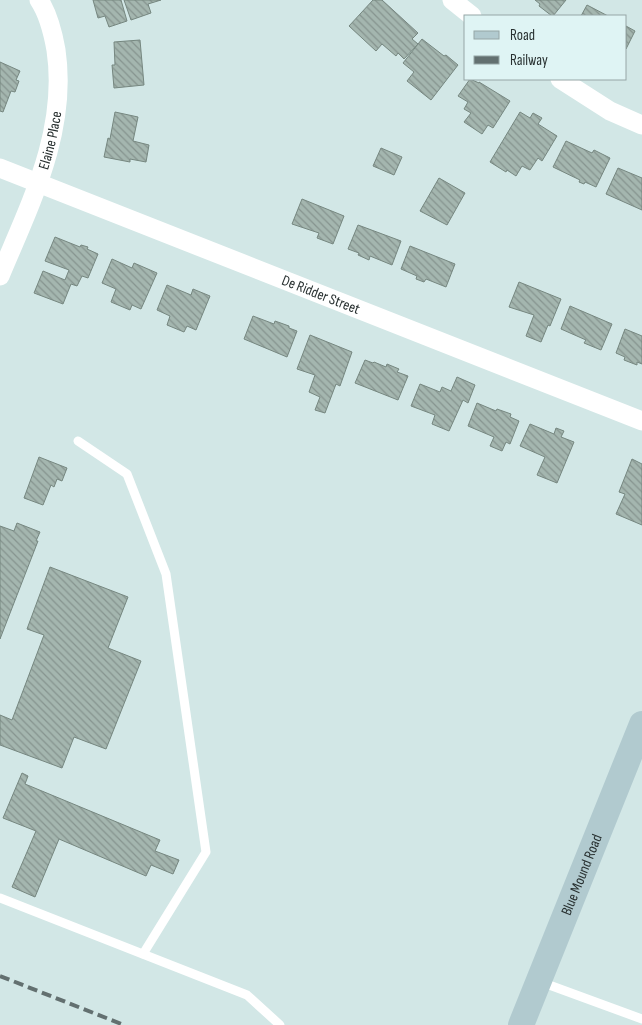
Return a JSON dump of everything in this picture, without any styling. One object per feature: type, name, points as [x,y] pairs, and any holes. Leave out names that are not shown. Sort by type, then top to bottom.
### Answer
[{"type":"main road","name":"Blue Mound Road","points":[[521,1025],[642,724]]},
{"type":"street","name":"Elaine Place","points":[[0,276],[39,183],[48,155],[57,106],[59,69],[53,34],[40,0]]},
{"type":"street","points":[[452,0],[471,15]]},
{"type":"street","points":[[562,80],[610,112],[642,125]]},
{"type":"street","name":"De Ridder Street","points":[[0,168],[642,421]]},
{"type":"lane","points":[[78,441],[127,474],[166,574],[206,852],[143,954]]},
{"type":"lane","points":[[0,898],[247,995],[280,1025]]},
{"type":"lane","points":[[539,981],[642,1019]]},
{"type":"building","points":[[93,0],[121,0],[127,21],[109,27],[105,16],[98,18]]},
{"type":"building","points":[[124,0],[161,0],[148,4],[151,13],[131,20]]},
{"type":"building","points":[[373,0],[382,0],[418,33],[412,39],[418,44],[404,59],[398,53],[396,56],[382,44],[376,51],[349,26]]},
{"type":"building","points":[[535,0],[566,0],[554,15],[551,15],[539,6],[540,4]]},
{"type":"building","points":[[587,5],[606,15],[582,15]]},
{"type":"building","points":[[627,27],[635,31],[627,47]]},
{"type":"building","points":[[422,39],[458,65],[431,100],[407,81],[414,72],[403,63]]},
{"type":"building","points":[[140,40],[144,85],[114,88],[112,65],[115,65],[114,42]]},
{"type":"building","points":[[0,62],[20,71],[16,80],[19,81],[15,92],[11,91],[3,112],[0,111]]},
{"type":"building","points":[[469,80],[472,80],[479,82],[510,101],[493,128],[488,125],[482,134],[464,122],[471,113],[464,109],[468,102],[458,96]]},
{"type":"building","points":[[115,112],[138,117],[133,141],[149,145],[146,162],[130,159],[130,162],[104,157],[108,138],[110,139]]},
{"type":"building","points":[[520,112],[530,118],[533,113],[542,118],[538,124],[557,136],[542,161],[538,158],[530,170],[522,166],[516,176],[490,162]]},
{"type":"building","points":[[566,141],[592,153],[594,150],[610,158],[596,187],[585,182],[584,184],[579,182],[580,180],[553,167]]},
{"type":"building","points":[[381,148],[402,157],[394,175],[373,166]]},
{"type":"building","points":[[618,168],[642,178],[642,210],[606,194]]},
{"type":"building","points":[[439,178],[465,193],[447,225],[420,211]]},
{"type":"building","points":[[302,199],[344,216],[333,244],[317,238],[319,233],[292,224]]},
{"type":"building","points":[[358,225],[401,241],[392,265],[370,256],[369,260],[358,255],[359,253],[348,249]]},
{"type":"building","points":[[55,237],[80,247],[81,245],[88,247],[87,249],[98,254],[88,278],[82,276],[77,286],[71,284],[63,304],[34,293],[43,271],[65,280],[69,270],[45,261]]},
{"type":"building","points":[[410,246],[455,264],[446,287],[426,279],[424,282],[416,279],[417,276],[401,269]]},
{"type":"building","points":[[112,259],[132,268],[134,263],[157,273],[141,309],[132,305],[130,310],[111,302],[116,289],[102,283]]},
{"type":"building","points":[[519,282],[561,299],[541,342],[526,336],[534,315],[509,307]]},
{"type":"building","points":[[167,285],[191,295],[193,289],[210,296],[196,330],[187,326],[184,332],[167,325],[170,316],[157,310]]},
{"type":"building","points":[[570,306],[612,324],[601,350],[584,343],[586,340],[561,329]]},
{"type":"building","points":[[253,316],[274,324],[275,321],[297,331],[287,357],[244,339]]},
{"type":"building","points":[[625,329],[642,336],[642,364],[637,362],[637,365],[624,360],[625,357],[616,353]]},
{"type":"building","points":[[310,335],[352,352],[340,386],[336,384],[325,413],[315,410],[320,397],[309,392],[315,375],[297,369]]},
{"type":"building","points":[[365,360],[386,367],[387,364],[399,369],[397,372],[408,376],[398,400],[355,383]]},
{"type":"building","points":[[457,377],[475,385],[468,403],[463,400],[449,431],[432,424],[435,415],[411,406],[420,384],[440,392],[442,387],[451,391]]},
{"type":"building","points":[[477,403],[496,411],[497,409],[511,414],[510,417],[519,421],[510,444],[506,442],[502,451],[490,446],[494,437],[468,426]]},
{"type":"building","points":[[530,424],[554,434],[556,428],[564,431],[561,437],[574,442],[557,483],[537,475],[545,457],[520,446]]},
{"type":"building","points":[[39,457],[67,468],[62,481],[57,479],[54,487],[51,485],[43,505],[24,498]]},
{"type":"building","points":[[632,459],[642,464],[642,525],[616,514],[625,494],[619,492]]},
{"type":"building","points":[[17,523],[40,532],[0,639],[0,526],[14,531]]},
{"type":"building","points":[[50,567],[128,597],[108,648],[141,661],[106,749],[74,737],[62,768],[0,745],[0,715],[12,720],[44,635],[27,629]]},
{"type":"building","points":[[22,773],[28,776],[25,784],[160,840],[155,851],[179,860],[173,874],[151,865],[146,876],[59,839],[35,897],[12,887],[36,831],[3,818]]},
{"type":"railway","points":[[0,976],[124,1025]]}]
